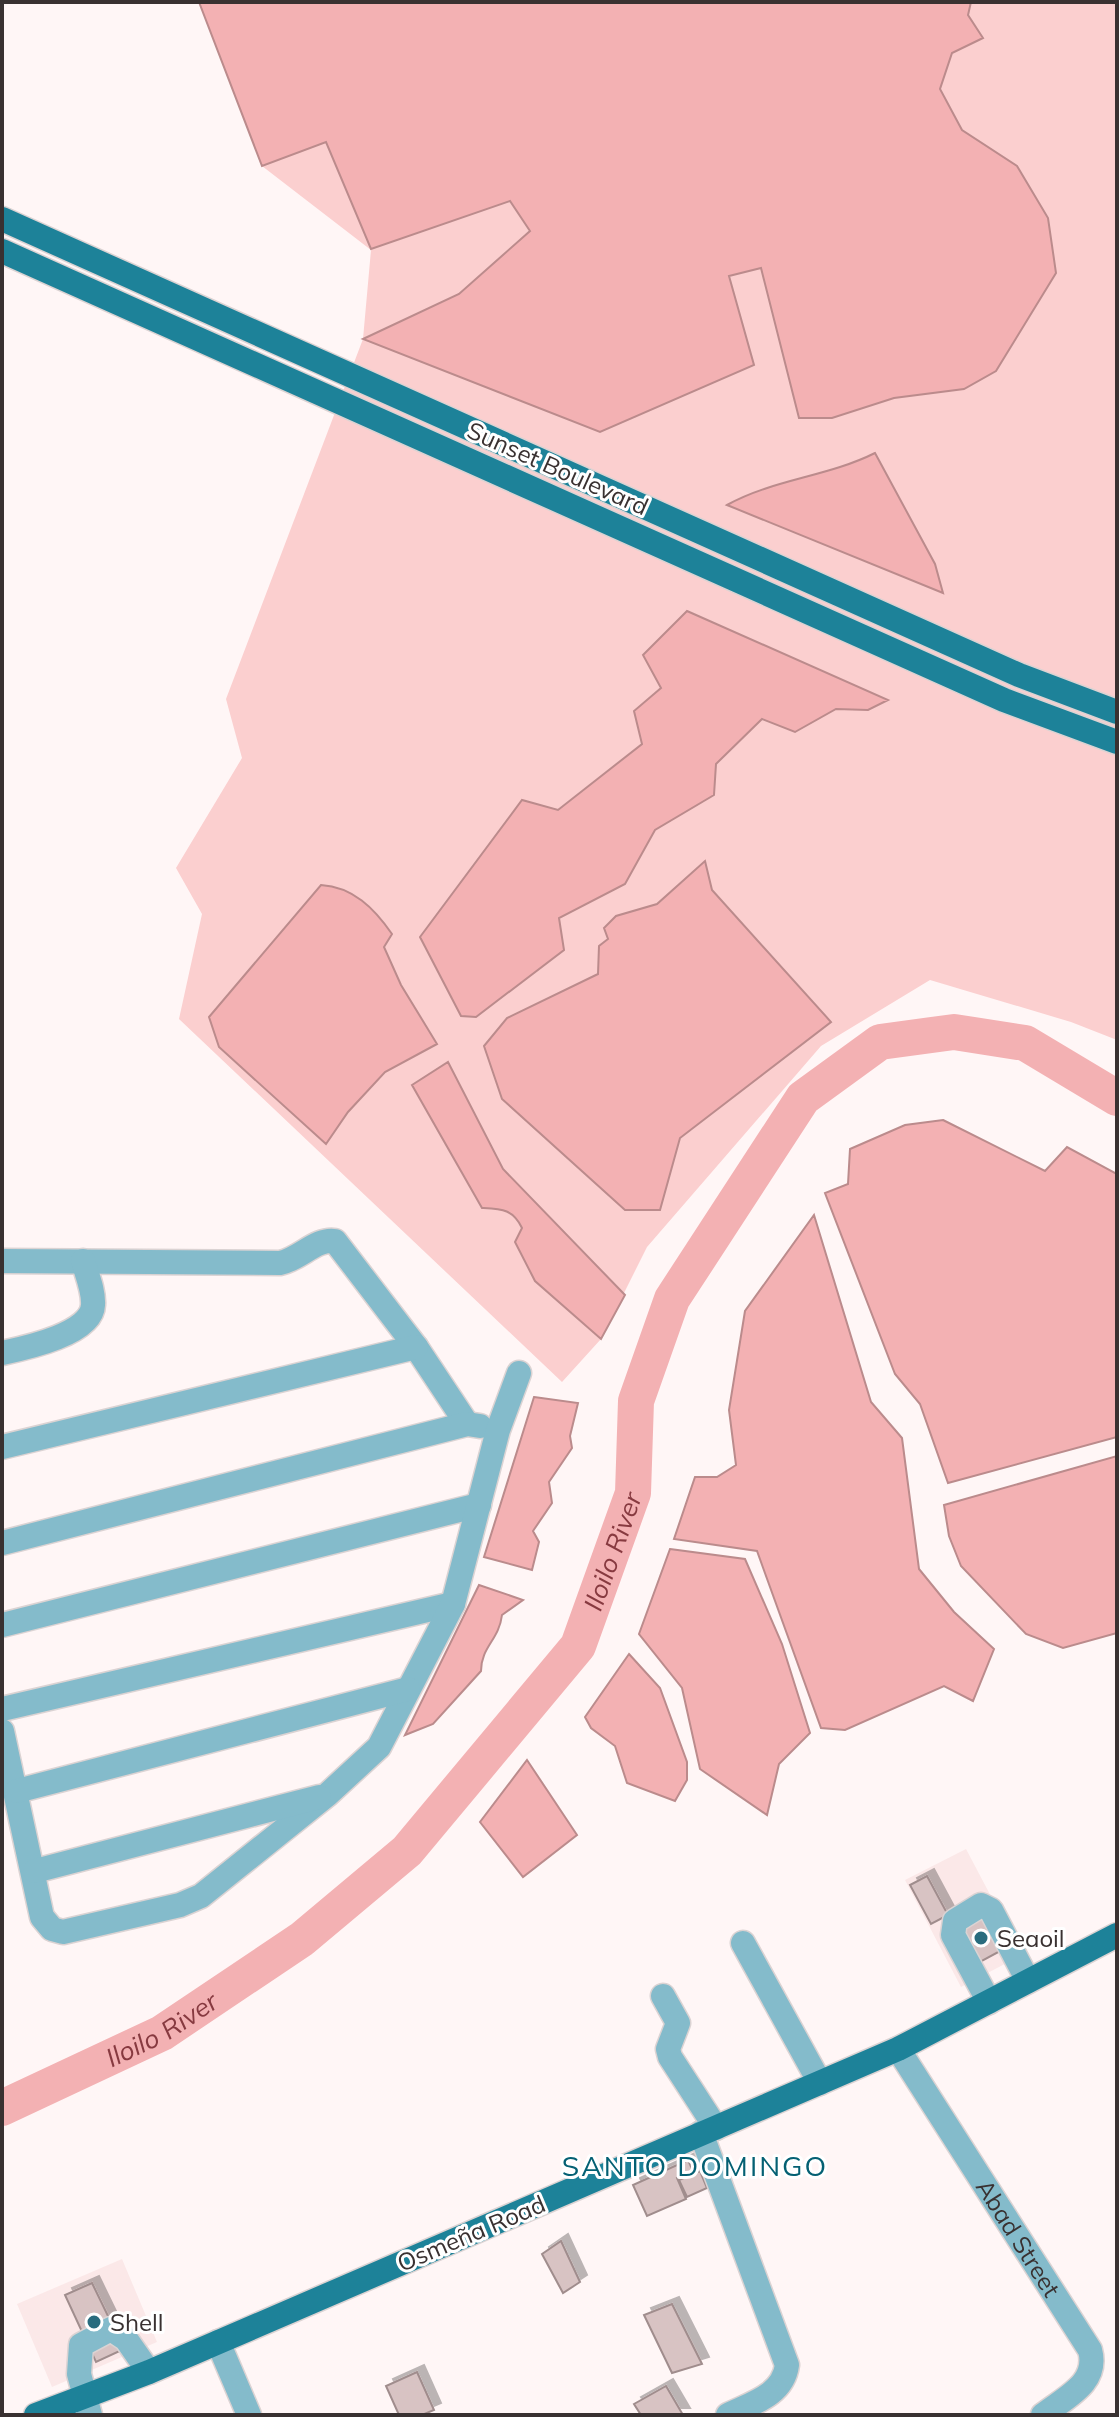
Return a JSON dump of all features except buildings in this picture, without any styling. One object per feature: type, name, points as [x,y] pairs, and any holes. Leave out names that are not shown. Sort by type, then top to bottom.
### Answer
[{"type":"main road","name":"Sunset Boulevard","points":[[2,219],[950,644],[1117,712]]},
{"type":"main road","name":"Sunset Boulevard","points":[[2,251],[1004,700],[1117,742]]},
{"type":"main road","points":[[939,670],[950,644]]},
{"type":"main road","name":"Osmeña Road","points":[[45,2413],[87,2407],[149,2372],[898,2049],[1117,1935]]},
{"type":"street","points":[[2,1261],[280,1263],[297,1258],[320,1242],[331,1239],[345,1249],[467,1424]]},
{"type":"street","points":[[2,1353],[58,1336],[85,1321],[93,1304],[83,1261]]},
{"type":"street","points":[[2,1447],[416,1347]]},
{"type":"street","points":[[2,1731],[35,1871],[42,1917],[57,1931],[180,1905],[215,1886],[327,1795],[379,1747],[453,1604],[498,1430],[519,1373]]},
{"type":"street","points":[[2,1543],[467,1424],[498,1430]]},
{"type":"street","points":[[2,1625],[479,1505]]},
{"type":"street","points":[[2,1709],[453,1604]]},
{"type":"street","points":[[17,1791],[408,1689]]},
{"type":"street","points":[[35,1871],[327,1795]]},
{"type":"street","points":[[989,2002],[953,1935],[955,1921],[981,1905],[991,1910],[1028,1981]]},
{"type":"street","points":[[743,1943],[820,2083]]},
{"type":"street","points":[[663,1996],[678,2023],[668,2049],[670,2057],[708,2130],[787,2365],[785,2378],[772,2394],[728,2415]]},
{"type":"street","name":"Abad Street","points":[[898,2049],[1090,2350],[1094,2365],[1087,2381],[1043,2415]]},
{"type":"street","points":[[87,2407],[78,2349],[111,2329],[126,2339],[149,2372]]},
{"type":"street","points":[[218,2342],[249,2415]]},
{"type":"shaded area","points":[[199,2],[1117,2],[1117,1040],[1071,1022],[930,980],[821,1046],[647,1247],[601,1339],[562,1382],[179,1019],[202,914],[176,868],[242,758],[226,699],[363,339],[371,250],[262,166]]},
{"type":"shaded area","points":[[199,2],[971,2],[968,15],[983,38],[952,53],[940,89],[962,130],[1017,166],[1048,218],[1056,273],[996,371],[964,389],[894,398],[832,418],[799,418],[761,268],[729,276],[754,365],[600,432],[363,339],[459,294],[530,231],[510,201],[371,249],[326,142],[262,166]]},
{"type":"shaded area","points":[[875,453],[935,564],[943,593],[727,505],[763,489],[838,468]]},
{"type":"shaded area","points":[[687,611],[888,700],[868,710],[836,709],[795,732],[762,719],[716,764],[714,795],[655,830],[625,884],[559,918],[564,950],[476,1017],[461,1016],[420,937],[522,800],[558,810],[642,744],[634,711],[661,688],[643,655]]},
{"type":"shaded area","points":[[705,861],[712,890],[831,1022],[680,1138],[660,1210],[625,1210],[502,1099],[484,1046],[507,1018],[598,974],[599,946],[608,939],[604,928],[616,916],[657,904]]},
{"type":"shaded area","points":[[321,885],[343,890],[362,900],[392,934],[384,947],[401,985],[437,1044],[385,1072],[348,1112],[326,1144],[219,1047],[209,1017]]},
{"type":"shaded area","points":[[448,1062],[503,1169],[625,1295],[601,1339],[535,1281],[515,1242],[522,1228],[519,1222],[506,1211],[482,1208],[412,1085]]},
{"type":"shaded area","points":[[943,1120],[1045,1171],[1067,1147],[1117,1174],[1117,1437],[948,1483],[920,1404],[895,1374],[825,1193],[848,1184],[850,1149],[905,1125]]},
{"type":"shaded area","points":[[814,1215],[871,1402],[902,1438],[919,1569],[954,1612],[994,1649],[973,1701],[944,1686],[845,1730],[821,1728],[757,1551],[674,1539],[695,1477],[717,1477],[736,1465],[729,1410],[745,1311]]},
{"type":"shaded area","points":[[534,1397],[578,1403],[570,1436],[572,1448],[549,1482],[552,1503],[533,1531],[539,1542],[532,1570],[484,1557]]},
{"type":"shaded area","points":[[1117,1456],[1117,1633],[1063,1648],[1026,1634],[961,1566],[949,1536],[944,1505]]},
{"type":"shaded area","points":[[670,1549],[745,1559],[782,1644],[810,1733],[779,1764],[767,1815],[700,1769],[682,1688],[639,1634]]},
{"type":"shaded area","points":[[479,1585],[523,1600],[502,1615],[484,1656],[481,1671],[433,1724],[405,1735]]},
{"type":"shaded area","points":[[629,1654],[660,1688],[687,1762],[687,1780],[675,1801],[627,1783],[615,1746],[591,1728],[585,1717]]},
{"type":"shaded area","points":[[527,1760],[577,1835],[523,1877],[480,1822]]},
{"type":"shaded area","points":[[966,1849],[1022,1955],[961,1987],[905,1880]]},
{"type":"shaded area","points":[[122,2259],[157,2342],[52,2387],[17,2304]]},
{"type":"waterway","name":"Iloilo River","points":[[2,2108],[162,2033],[302,1939],[407,1851],[578,1646],[633,1493],[636,1401],[672,1299],[803,1098],[880,1042],[954,1032],[1025,1043],[1117,1098]]},
{"type":"place","name":"Seaoil","points":[[981,1938]]},
{"type":"place","name":"Shell","points":[[94,2322]]},
{"type":"district","name":"SANTO DOMINGO","points":[[695,2165]]}]
